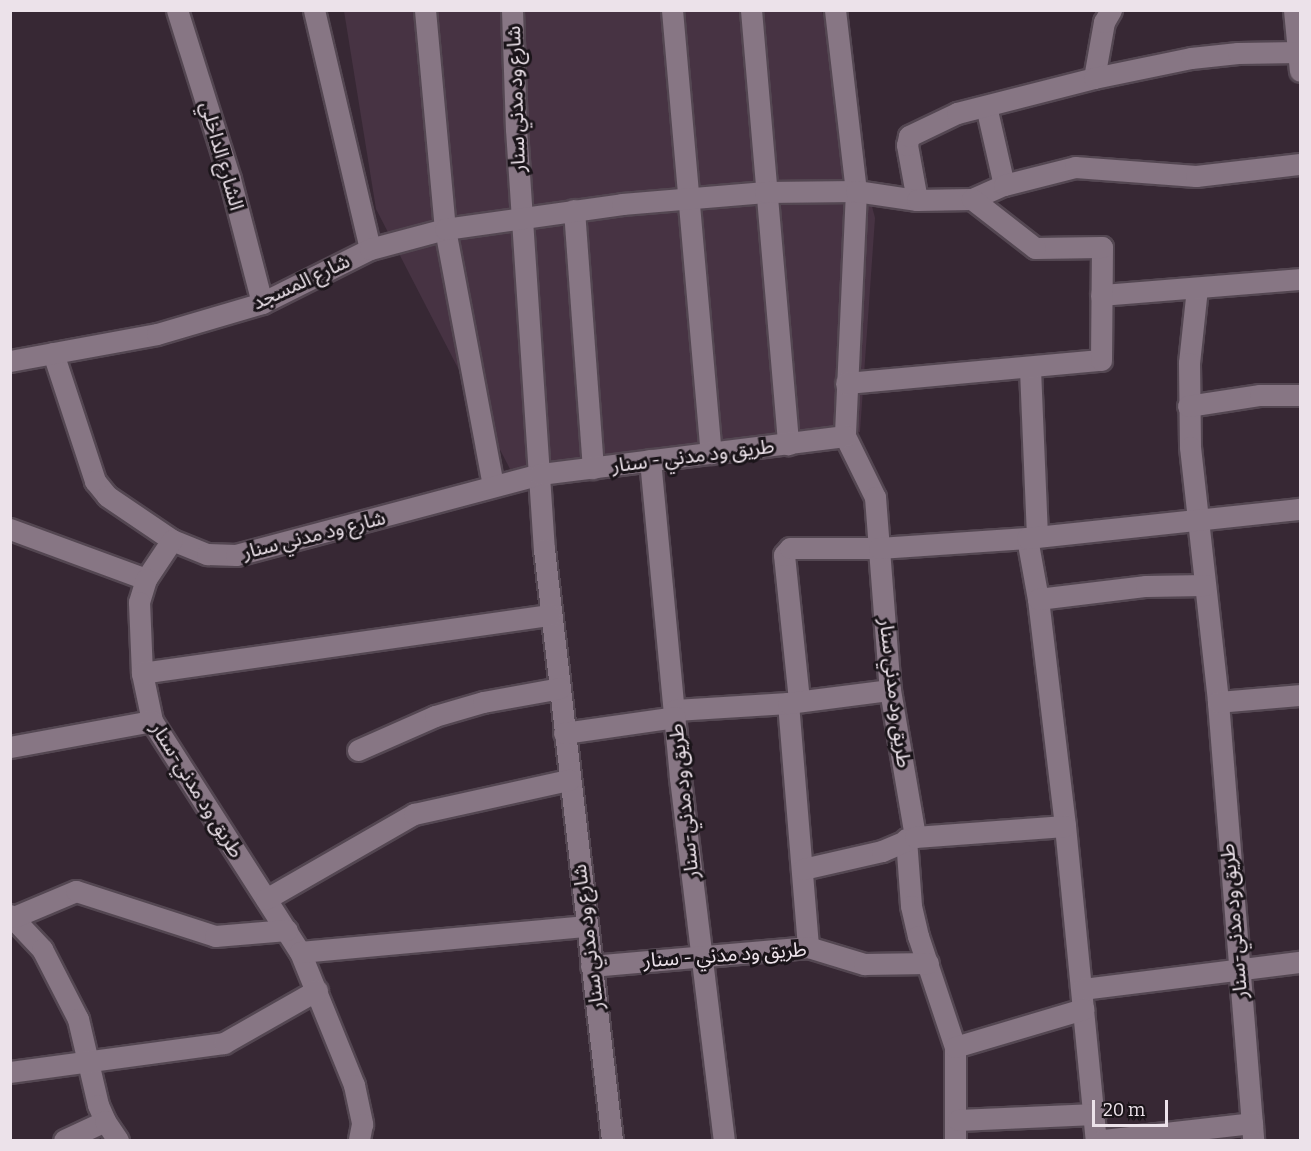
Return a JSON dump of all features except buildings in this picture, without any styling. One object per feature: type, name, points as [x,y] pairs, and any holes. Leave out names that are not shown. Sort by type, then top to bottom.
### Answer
[{"type":"street","name":"الشارع الداخلي","points":[[177,10],[230,179],[262,303]]},
{"type":"street","points":[[314,10],[370,249]]},
{"type":"street","points":[[425,10],[446,229],[493,486]]},
{"type":"street","name":"شارع ود مدني سنار","points":[[512,10],[521,218],[550,615],[612,1140]]},
{"type":"street","points":[[672,10],[686,198],[711,453]]},
{"type":"street","points":[[751,10],[788,444]]},
{"type":"street","points":[[835,10],[856,191],[855,284],[846,383],[845,436],[875,497],[879,548]]},
{"type":"street","points":[[1094,78],[1104,22],[1111,10]]},
{"type":"street","points":[[917,200],[907,145],[909,136],[957,113],[1094,78],[1191,58],[1299,62],[1294,10]]},
{"type":"street","points":[[986,106],[1004,185]]},
{"type":"street","points":[[856,191],[917,200],[972,199],[1004,185],[1075,167],[1196,176],[1300,164]]},
{"type":"street","name":"شارع المسجد","points":[[10,361],[157,334],[262,303],[370,249],[446,229],[574,210],[686,198],[765,192],[856,191]]},
{"type":"street","points":[[846,383],[1030,369],[1101,360],[1102,247],[1035,248],[972,199]]},
{"type":"street","points":[[574,210],[593,468]]},
{"type":"street","points":[[1101,295],[1300,279]]},
{"type":"street","name":"طريق ود مدني-سنار","points":[[1197,288],[1188,406],[1204,585],[1218,702],[1252,1132]]},
{"type":"street","name":"شارع ود مدني سنار","points":[[53,353],[94,481],[107,496],[172,540],[207,554],[236,555],[540,474]]},
{"type":"street","points":[[1030,369],[1032,538],[1065,826],[1096,1140]]},
{"type":"street","points":[[1188,406],[1260,395],[1300,395]]},
{"type":"street","name":"طريق ود مدني - سنار","points":[[540,474],[845,436]]},
{"type":"street","name":"طريق ود مدني-سنار","points":[[650,460],[699,955],[724,1140]]},
{"type":"street","points":[[808,946],[786,550],[879,548],[1032,538],[1198,522],[1300,508]]},
{"type":"street","points":[[10,529],[146,579]]},
{"type":"street","name":"طريق ود مدني-سنار","points":[[172,540],[146,579],[139,602],[142,673],[152,721],[300,952],[354,1085],[362,1124],[359,1140]]},
{"type":"street","name":"طريق ود مدني سنار","points":[[879,548],[890,690],[910,838]]},
{"type":"street","points":[[1038,599],[1146,586],[1204,585]]},
{"type":"street","points":[[142,673],[550,615]]},
{"type":"street","points":[[358,750],[444,713],[483,702],[560,688]]},
{"type":"street","points":[[564,733],[675,714],[890,690]]},
{"type":"street","points":[[1218,702],[1300,695]]},
{"type":"street","points":[[10,747],[152,721]]},
{"type":"street","points":[[266,899],[414,814],[569,780]]},
{"type":"street","points":[[803,869],[882,851],[910,838],[1065,826]]},
{"type":"street","points":[[910,838],[911,906],[955,1047],[957,1130],[1095,1114]]},
{"type":"street","points":[[118,1140],[105,1121],[98,1105],[91,1064],[78,1019],[42,949],[12,916],[76,891],[215,936],[287,930]]},
{"type":"street","points":[[300,952],[587,926]]},
{"type":"street","name":"طريق ود مدني - سنار","points":[[591,966],[808,946],[864,964],[928,963]]},
{"type":"street","points":[[955,1047],[1083,999],[1239,970],[1300,962]]},
{"type":"street","points":[[10,1072],[91,1064],[224,1043],[317,990]]},
{"type":"street","points":[[64,1140],[105,1121]]},
{"type":"street","points":[[1103,1140],[1252,1132]]},
{"type":"shaded area","points":[[344,11],[822,11],[875,218],[860,432],[510,469],[376,209]]}]
